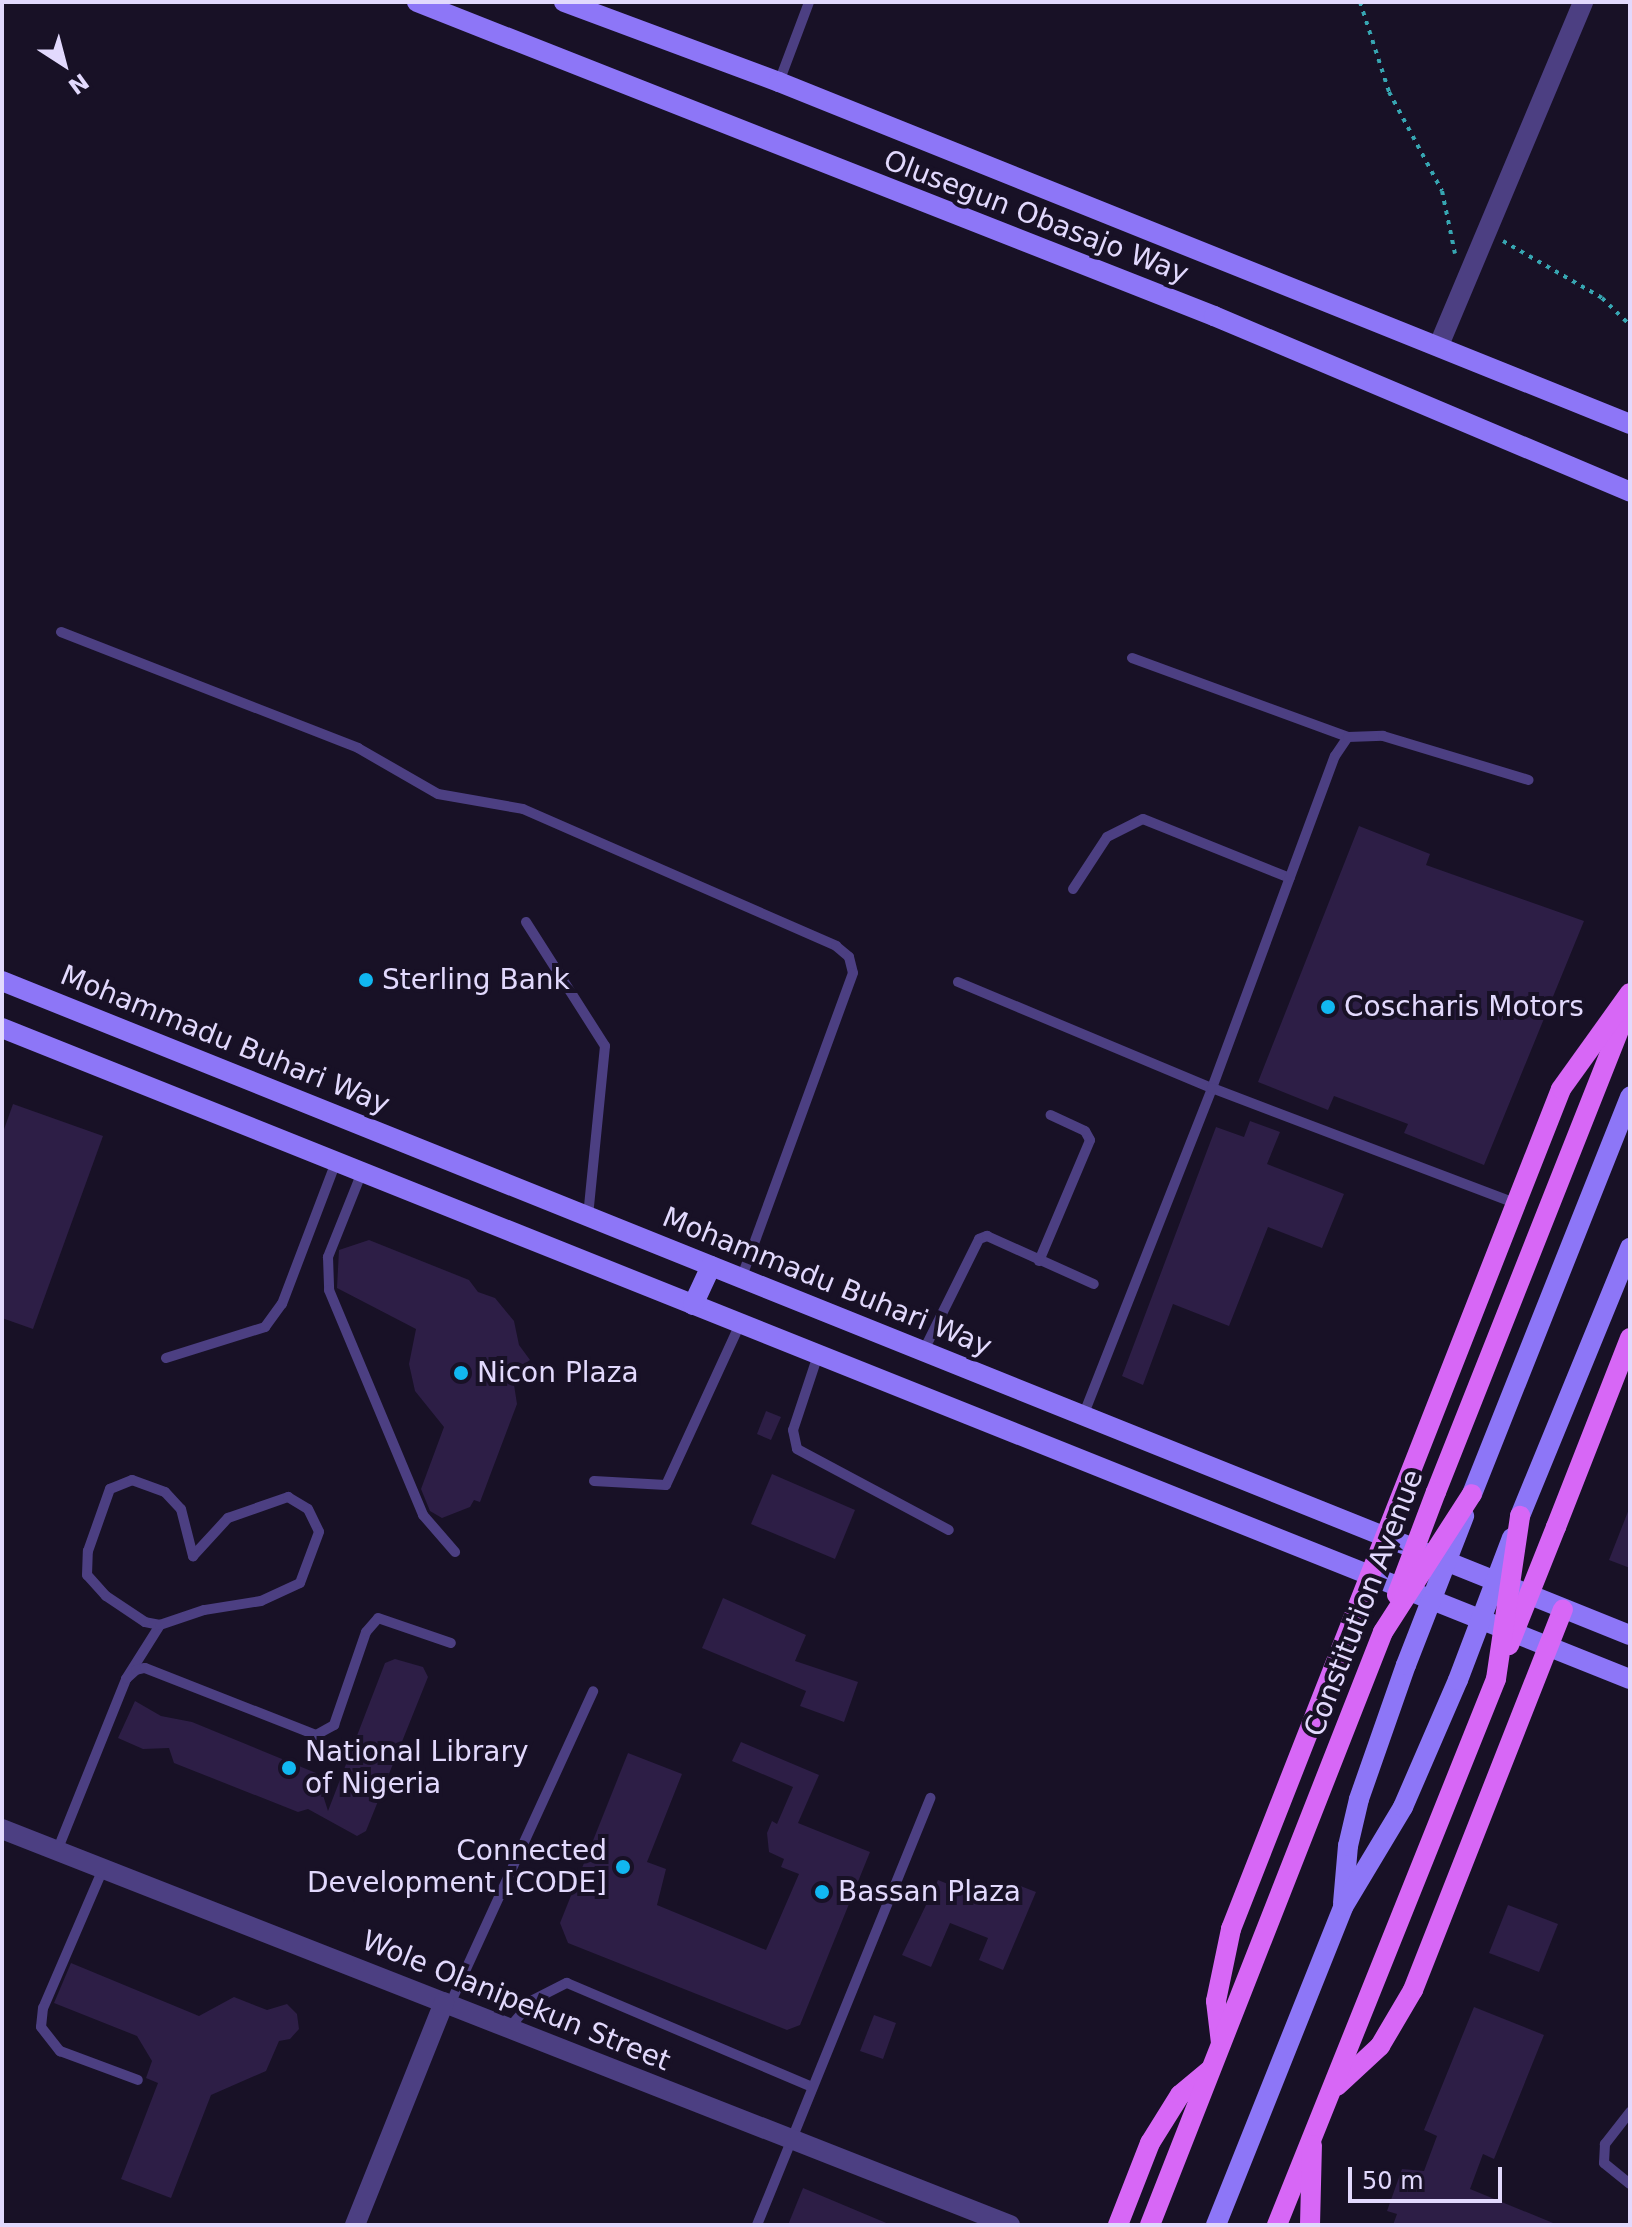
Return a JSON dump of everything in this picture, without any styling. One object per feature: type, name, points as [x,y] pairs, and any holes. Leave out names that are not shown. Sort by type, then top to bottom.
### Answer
[{"type":"main road","name":"Olusegun Obasajo Way","points":[[417,2],[1214,316],[1630,492]]},
{"type":"main road","name":"Olusegun Obasajo Way","points":[[564,2],[779,82],[1630,424]]},
{"type":"main road","name":"Mohammadu Buhari Way","points":[[2,981],[1630,1635]]},
{"type":"main road","points":[[1221,2043],[1216,2001],[1231,1929],[1388,1540],[1561,1089],[1630,993]]},
{"type":"main road","name":"Constitution Avenue","points":[[1150,2225],[1630,1001]]},
{"type":"main road","points":[[2,1028],[1630,1679]]},
{"type":"main road","points":[[1343,1907],[1348,1846],[1359,1799],[1406,1665],[1630,1096]]},
{"type":"main road","points":[[1216,2225],[1343,1907],[1403,1807],[1458,1680],[1520,1516],[1630,1248]]},
{"type":"main road","points":[[693,1305],[711,1266]]},
{"type":"main road","points":[[1277,2225],[1630,1338]]},
{"type":"main road","points":[[1383,1632],[1472,1494]]},
{"type":"main road","points":[[1496,1679],[1520,1516]]},
{"type":"main road","points":[[1332,2091],[1380,2046],[1413,1990],[1563,1609]]},
{"type":"main road","points":[[1107,2225],[1122,2216],[1164,2118],[1180,2095],[1212,2068]]},
{"type":"main road","points":[[1310,2225],[1312,2137]]},
{"type":"street","points":[[1439,345],[1583,2]]},
{"type":"street","name":"Wole Olanipekun Street","points":[[2,1829],[1010,2225]]},
{"type":"street","points":[[355,2225],[447,2003]]},
{"type":"lane","points":[[779,82],[809,2]]},
{"type":"lane","points":[[61,632],[290,726],[358,748],[438,794],[523,809],[836,946],[849,957],[853,973],[741,1279]]},
{"type":"lane","points":[[1132,658],[1348,737],[1367,733],[1391,738],[1529,780]]},
{"type":"lane","points":[[1083,1416],[1212,1088],[1335,756],[1348,737]]},
{"type":"lane","points":[[1073,889],[1107,837],[1143,819],[1290,878]]},
{"type":"lane","points":[[526,922],[605,1046],[588,1215]]},
{"type":"lane","points":[[958,982],[1212,1088],[1517,1204]]},
{"type":"lane","points":[[1039,1261],[1090,1140],[1085,1131],[1051,1115]]},
{"type":"lane","points":[[166,1358],[265,1327],[282,1304],[336,1162]]},
{"type":"lane","points":[[362,1172],[328,1257],[329,1290],[423,1515],[455,1552]]},
{"type":"lane","points":[[923,1352],[979,1239],[987,1236],[1094,1284]]},
{"type":"lane","points":[[594,1481],[666,1485],[740,1324]]},
{"type":"lane","points":[[818,1355],[793,1430],[797,1449],[949,1530]]},
{"type":"lane","points":[[57,1851],[126,1679],[160,1625],[204,1610],[261,1601],[300,1583],[319,1532],[308,1509],[288,1497],[228,1518],[193,1556],[181,1509],[165,1492],[132,1480],[110,1489],[88,1551],[87,1575],[106,1596],[145,1622],[160,1625]]},
{"type":"lane","points":[[126,1679],[145,1668],[316,1735],[334,1725],[366,1632],[378,1618],[451,1643]]},
{"type":"lane","points":[[447,2003],[593,1691]]},
{"type":"lane","points":[[757,2225],[930,1798]]},
{"type":"lane","points":[[103,1869],[43,2008],[41,2027],[60,2051],[138,2080]]},
{"type":"lane","points":[[509,2028],[533,2000],[567,1983],[812,2087]]},
{"type":"lane","points":[[1630,2112],[1605,2144],[1604,2163],[1630,2184]]},
{"type":"path","points":[[1360,2],[1389,92],[1442,191],[1450,241],[1466,278]]},
{"type":"path","points":[[1485,232],[1590,290],[1630,325]]},
{"type":"building","points":[[1359,826],[1430,854],[1426,865],[1584,921],[1484,1165],[1404,1133],[1408,1124],[1334,1096],[1328,1110],[1258,1082]]},
{"type":"building","points":[[13,1104],[103,1136],[33,1329],[2,1318],[2,1135]]},
{"type":"building","points":[[1250,1121],[1280,1132],[1267,1164],[1344,1194],[1322,1248],[1268,1227],[1229,1326],[1173,1304],[1143,1385],[1122,1376],[1216,1127],[1244,1137]]},
{"type":"building","name":"Nicon Plaza","points":[[369,1240],[469,1280],[478,1292],[495,1298],[514,1321],[519,1345],[530,1360],[512,1372],[517,1404],[480,1502],[474,1500],[470,1507],[442,1518],[430,1511],[421,1489],[444,1427],[415,1391],[409,1364],[416,1329],[337,1288],[339,1250]]},
{"type":"building","points":[[766,1411],[781,1417],[771,1440],[757,1434]]},
{"type":"building","points":[[772,1474],[855,1510],[835,1559],[751,1524]]},
{"type":"building","points":[[1630,1510],[1630,1568],[1609,1560]]},
{"type":"building","points":[[723,1598],[806,1635],[795,1661],[858,1682],[844,1722],[800,1706],[806,1691],[702,1648]]},
{"type":"building","points":[[395,1659],[423,1667],[428,1677],[366,1831],[357,1836],[308,1809],[298,1812],[174,1763],[169,1748],[143,1749],[118,1738],[135,1701],[161,1716],[192,1722],[316,1773],[328,1811],[385,1663]]},
{"type":"building","name":"Bassan Plaza","points":[[741,1742],[819,1775],[798,1823],[870,1852],[800,2025],[787,2030],[568,1943],[560,1923],[628,1753],[682,1774],[647,1862],[666,1869],[657,1905],[766,1950],[799,1874],[781,1867],[784,1859],[769,1852],[767,1833],[772,1821],[777,1824],[793,1787],[732,1761]]},
{"type":"building","points":[[938,1880],[1000,1905],[1010,1882],[1036,1892],[1003,1970],[979,1960],[988,1938],[950,1923],[931,1967],[902,1955]]},
{"type":"building","points":[[1508,1905],[1558,1924],[1539,1972],[1489,1953]]},
{"type":"building","points":[[71,1963],[199,2016],[234,1997],[267,2010],[287,2004],[297,2014],[299,2029],[290,2039],[279,2041],[266,2071],[211,2095],[171,2198],[121,2179],[158,2083],[146,2078],[152,2061],[137,2036],[54,2003]]},
{"type":"building","points":[[1474,2007],[1544,2035],[1494,2159],[1483,2154],[1470,2189],[1558,2225],[1393,2225],[1397,2214],[1387,2211],[1402,2169],[1424,2171],[1437,2136],[1424,2130]]},
{"type":"building","points":[[874,2015],[896,2023],[883,2059],[860,2051]]},
{"type":"building","points":[[803,2188],[891,2225],[788,2225]]},
{"type":"place","name":"Sterling Bank","points":[[366,980]]},
{"type":"place","name":"Coscharis Motors","points":[[1328,1007]]},
{"type":"place","name":"Nicon Plaza","points":[[461,1373]]},
{"type":"place","name":"National Library of Nigeria","points":[[289,1768]]},
{"type":"place","name":"Connected Development [CODE]","points":[[623,1867]]},
{"type":"place","name":"Bassan Plaza","points":[[822,1892]]}]
